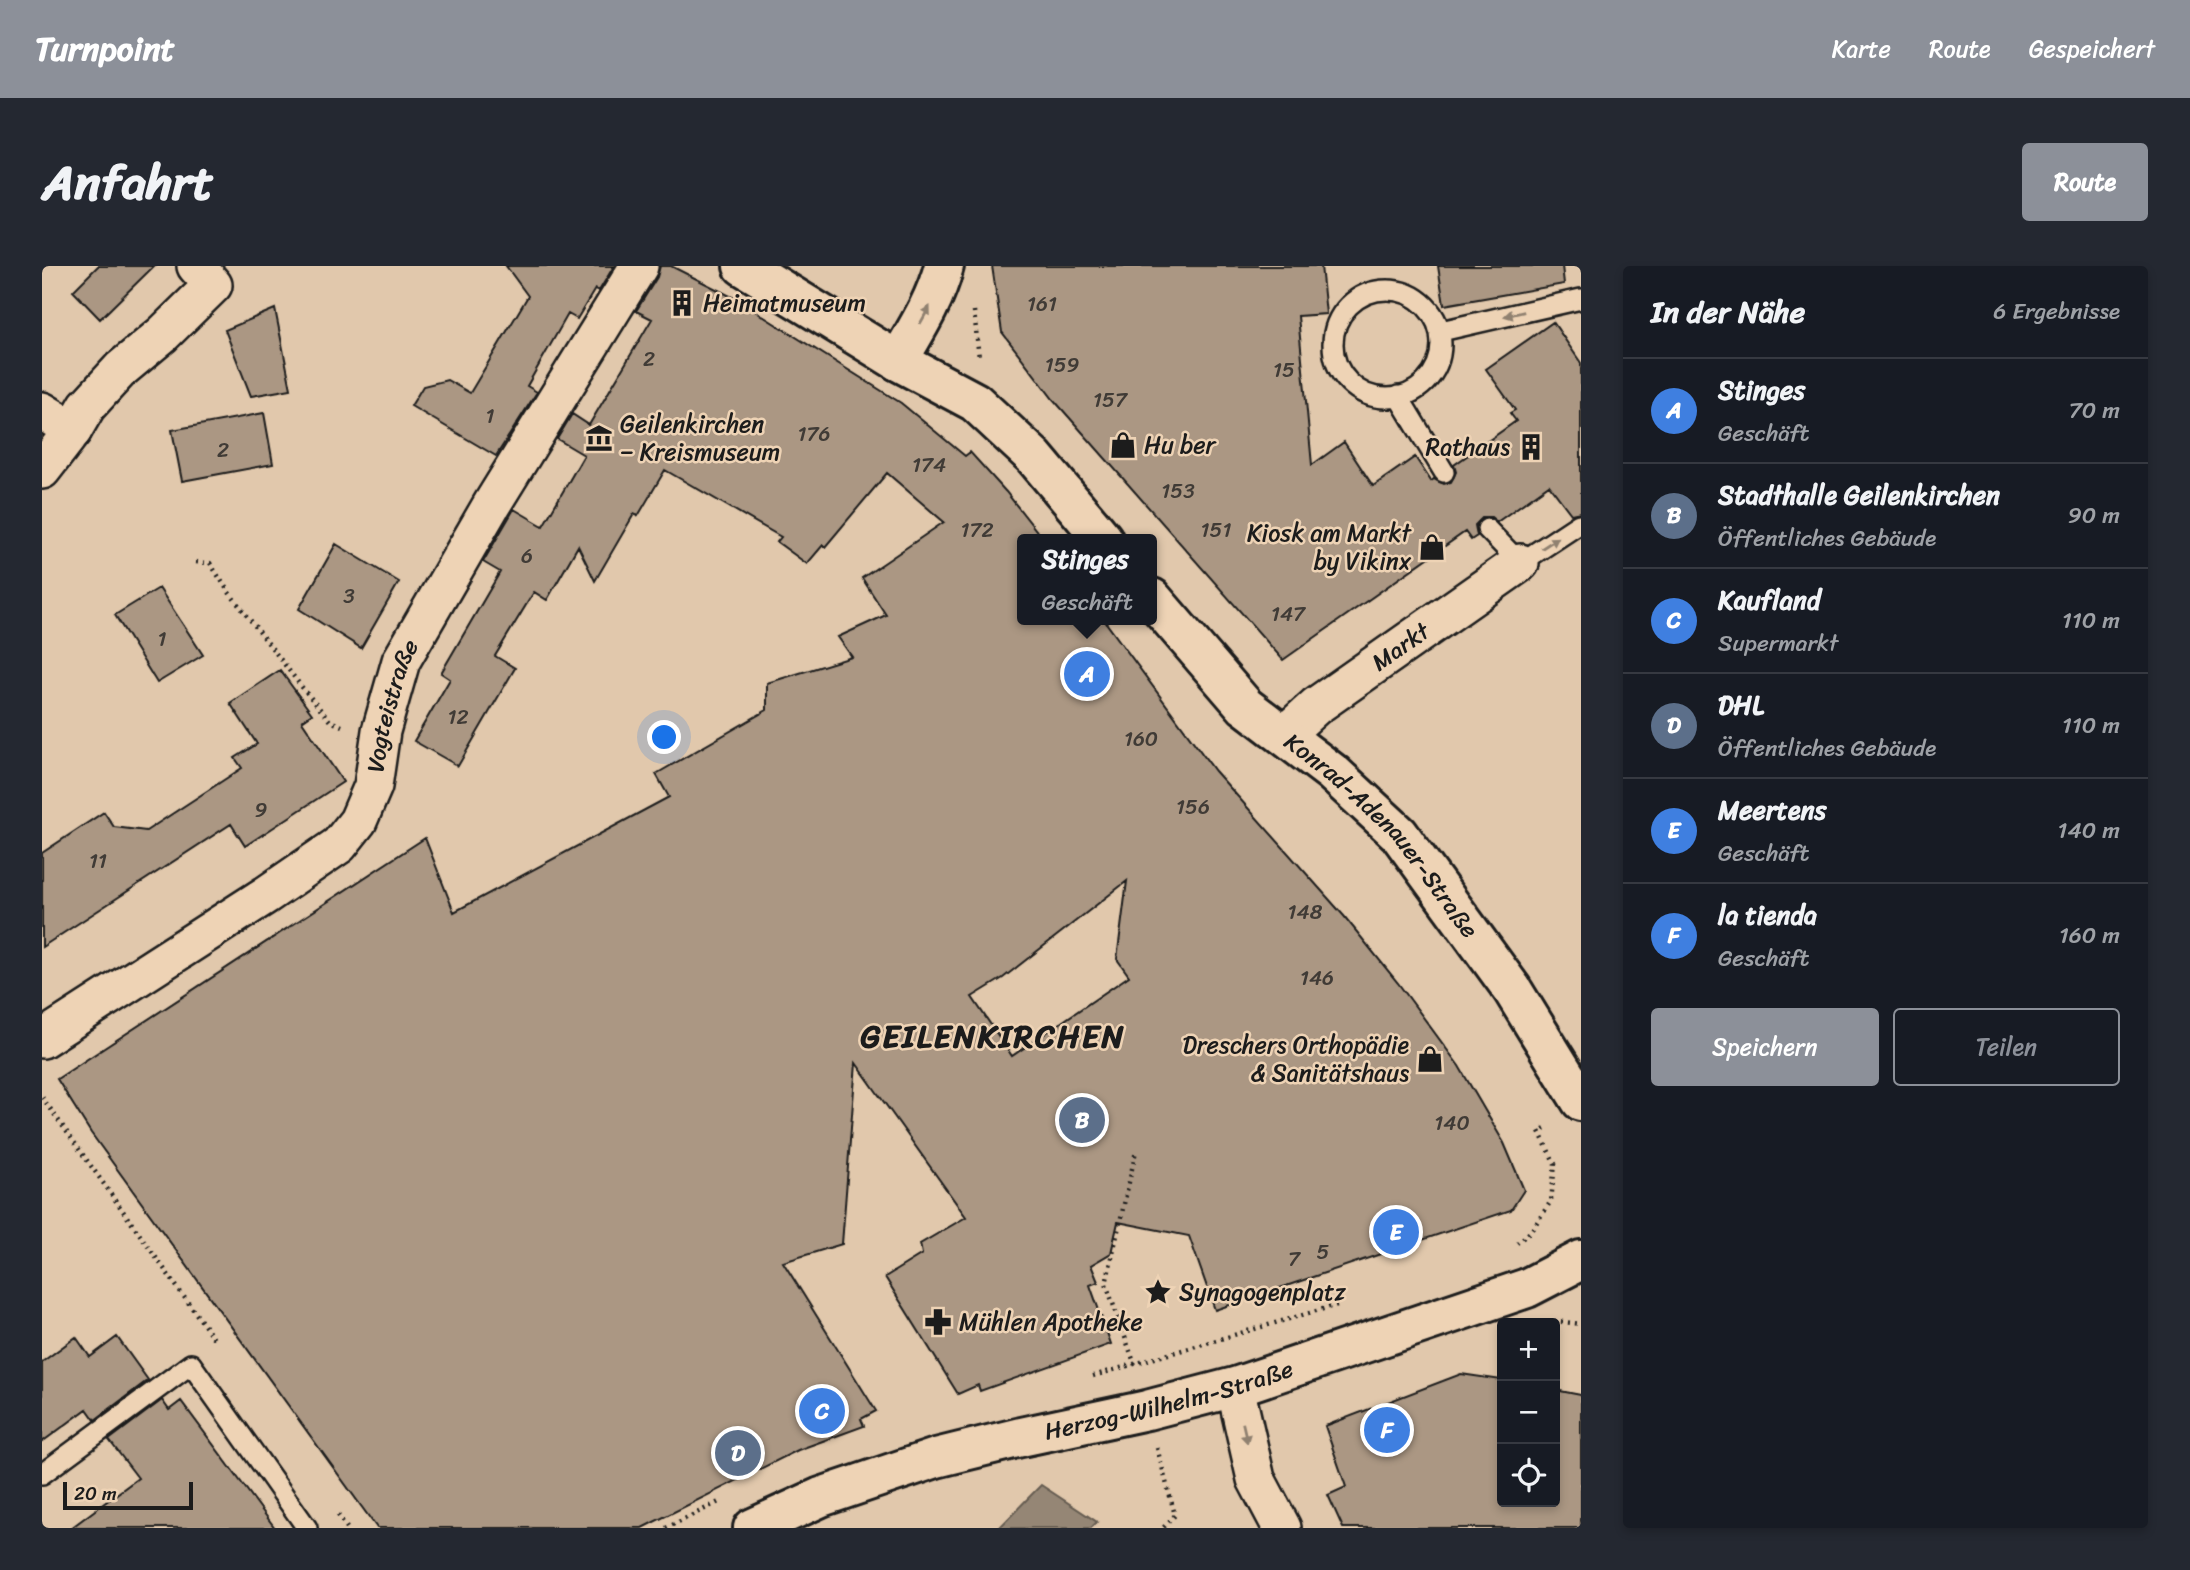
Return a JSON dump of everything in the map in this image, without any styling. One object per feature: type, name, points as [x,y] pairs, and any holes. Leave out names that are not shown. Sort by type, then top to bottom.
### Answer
[{"type":"street","points":[[42,470],[73,430],[87,406],[121,369],[163,334],[213,285],[196,266]]},
{"type":"street","points":[[743,266],[898,361],[975,402],[1034,457],[1098,534]]},
{"type":"street","points":[[898,361],[927,312],[944,266]]},
{"type":"street","name":"Vogteistraße","points":[[42,1039],[328,853],[339,845],[359,821],[373,786],[381,731],[401,661],[492,503],[631,279]]},
{"type":"street","points":[[42,411],[73,430]]},
{"type":"street","name":"Markt","points":[[1285,734],[1316,706],[1520,563]]},
{"type":"street","name":"Konrad-Adenauer-Straße","points":[[1157,604],[1245,706],[1333,773],[1399,834],[1512,989],[1581,1101]]},
{"type":"street","name":"Herzog-Wilhelm-Straße","points":[[753,1528],[821,1497],[915,1464],[1235,1387],[1527,1288],[1581,1260]]},
{"type":"street","points":[[1235,1387],[1256,1479],[1282,1528]]},
{"type":"lane","points":[[1377,290],[1398,291],[1419,300],[1434,316],[1441,331],[1441,354],[1434,372],[1417,389],[1398,396],[1364,395],[1347,383],[1336,367],[1333,332],[1341,313],[1356,299],[1377,290]]},
{"type":"lane","points":[[1441,331],[1581,299]]},
{"type":"lane","points":[[1398,396],[1444,472]]},
{"type":"lane","name":"Markt","points":[[1520,563],[1579,524]]},
{"type":"lane","points":[[1487,529],[1520,563]]},
{"type":"lane","points":[[42,1474],[191,1364],[307,1528]]},
{"type":"path","points":[[972,301],[979,362],[992,377],[975,402]]},
{"type":"path","points":[[196,562],[210,564],[330,721]]},
{"type":"path","points":[[42,1097],[215,1341]]},
{"type":"path","points":[[1510,1248],[1531,1231],[1551,1201],[1555,1164],[1539,1131],[1551,1126]]},
{"type":"path","points":[[1136,1151],[1107,1284],[1135,1364],[1343,1303]]},
{"type":"path","points":[[1560,1322],[1581,1324]]},
{"type":"path","points":[[1147,1410],[1175,1515],[1163,1528]]},
{"type":"path","points":[[332,1506],[347,1528]]},
{"type":"shaded area","points":[[1041,1485],[1097,1522],[1091,1528],[999,1528]]},
{"type":"building","points":[[98,266],[154,266],[100,319],[73,291]]},
{"type":"building","points":[[506,266],[614,266],[599,291],[595,289],[577,319],[568,314],[527,386],[537,392],[496,456],[411,406],[423,386],[447,380],[470,393],[528,296]]},
{"type":"building","points":[[660,266],[671,266],[754,308],[753,310],[901,403],[965,456],[970,452],[1039,534],[1017,534],[1017,625],[1108,625],[1215,771],[1344,916],[1459,1066],[1504,1143],[1524,1190],[1511,1210],[1215,1310],[1189,1236],[1118,1222],[1111,1253],[1091,1265],[1098,1282],[1090,1285],[1111,1344],[980,1391],[978,1385],[958,1394],[885,1277],[922,1254],[920,1244],[966,1217],[856,1063],[842,1244],[783,1262],[876,1411],[861,1419],[864,1426],[798,1450],[642,1528],[377,1528],[91,1133],[57,1079],[425,838],[454,912],[669,797],[656,774],[767,710],[767,683],[852,657],[838,637],[886,615],[862,578],[944,522],[887,473],[825,547],[823,545],[807,564],[777,542],[781,537],[665,470],[638,516],[634,514],[595,581],[578,546],[547,600],[534,592],[495,656],[515,668],[458,766],[414,741],[450,679],[441,673],[500,572],[483,562],[514,509],[543,526],[584,455],[557,439],[572,414],[589,425],[652,319],[636,311],[657,277]],"holes":[[[1127,881],[1117,959],[1129,976],[1012,1056],[972,997],[1003,978]]]},
{"type":"building","points":[[992,266],[1321,266],[1326,314],[1298,316],[1312,465],[1344,442],[1373,486],[1415,457],[1431,481],[1434,479],[1444,484],[1451,482],[1456,472],[1454,465],[1516,421],[1510,413],[1515,410],[1486,369],[1553,322],[1581,363],[1581,512],[1571,514],[1549,485],[1497,522],[1491,517],[1483,517],[1475,525],[1477,536],[1471,540],[1465,532],[1283,660],[1053,399],[1002,332]]},
{"type":"building","points":[[1438,266],[1562,266],[1564,284],[1444,305]]},
{"type":"building","points":[[275,309],[291,389],[251,396],[225,330]]},
{"type":"building","points":[[264,413],[273,464],[182,481],[172,430]]},
{"type":"building","points":[[336,544],[399,582],[361,648],[299,609]]},
{"type":"building","points":[[159,588],[203,655],[157,683],[115,615]]},
{"type":"building","points":[[280,670],[312,714],[302,721],[343,782],[245,846],[231,824],[42,947],[42,853],[104,812],[114,827],[146,831],[242,768],[235,758],[257,744],[230,703]]},
{"type":"building","points":[[76,1337],[90,1357],[117,1337],[148,1380],[95,1420],[87,1409],[42,1442],[42,1362]]},
{"type":"building","points":[[1461,1374],[1497,1379],[1497,1507],[1560,1507],[1560,1391],[1581,1395],[1581,1528],[1343,1528],[1328,1495],[1346,1487],[1325,1426]]},
{"type":"building","points":[[162,1400],[169,1410],[181,1401],[275,1528],[71,1528],[138,1478],[109,1440]]},
{"type":"place","name":"Heimatmuseum","points":[[682,303]]},
{"type":"place","name":"Geilenkirchen – Kreismuseum","points":[[599,438]]},
{"type":"place","name":"Hu ber","points":[[1123,445]]},
{"type":"place","name":"Rathaus","points":[[1531,447]]},
{"type":"place","name":"Kiosk am Markt by Vikinx","points":[[1432,547]]},
{"type":"place","name":"Stinges","points":[[1087,674]]},
{"type":"place","name":"Dreschers Orthopädie & Sanitätshaus","points":[[1430,1059]]},
{"type":"place","name":"Stadthalle Geilenkirchen","points":[[1082,1120]]},
{"type":"place","name":"Meertens","points":[[1396,1232]]},
{"type":"place","name":"Synagogenplatz","points":[[1158,1292]]},
{"type":"place","name":"Mühlen Apotheke","points":[[938,1322]]},
{"type":"place","name":"Kaufland","points":[[822,1411]]},
{"type":"place","name":"la tienda","points":[[1387,1430]]},
{"type":"place","name":"DHL","points":[[738,1453]]},
{"type":"district","name":"GEILENKIRCHEN","points":[[993,1036]]}]
